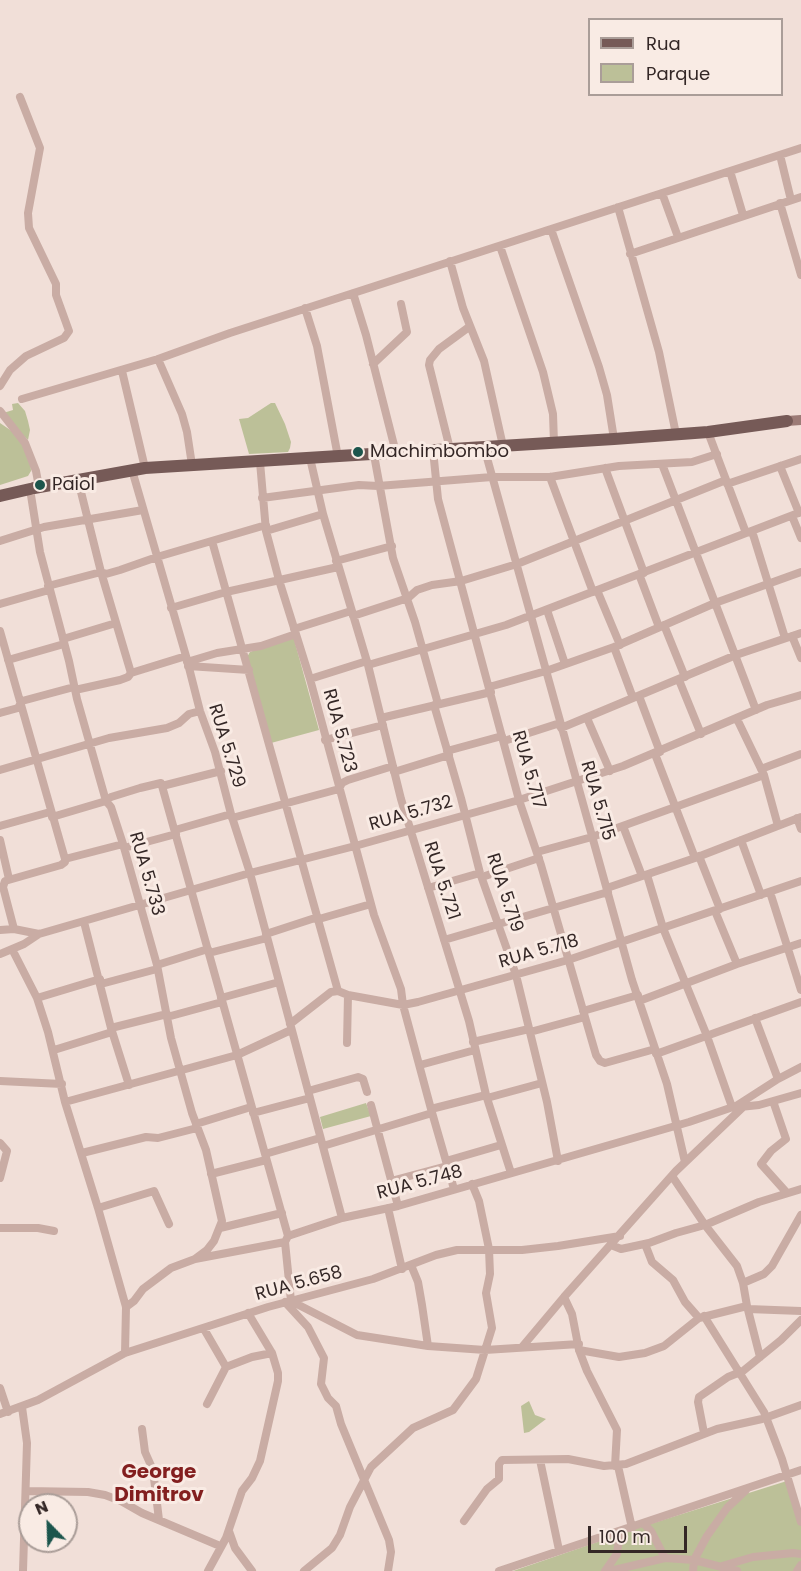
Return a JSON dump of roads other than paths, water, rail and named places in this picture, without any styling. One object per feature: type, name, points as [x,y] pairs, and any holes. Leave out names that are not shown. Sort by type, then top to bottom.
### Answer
[{"type":"main road","points":[[0,496],[145,468],[614,439],[708,432],[801,420]]},
{"type":"street","points":[[0,386],[10,370],[26,356],[64,338],[69,331],[56,296],[56,284],[28,228],[28,213],[40,148],[20,97]]},
{"type":"street","points":[[22,399],[122,371],[305,308],[801,148]]},
{"type":"street","points":[[780,155],[791,200]]},
{"type":"street","points":[[730,171],[743,215]]},
{"type":"street","points":[[662,193],[678,237]]},
{"type":"street","points":[[630,254],[801,197]]},
{"type":"street","points":[[780,203],[801,275]]},
{"type":"street","points":[[618,207],[659,352],[676,434]]},
{"type":"street","points":[[551,229],[599,367],[607,395],[614,439]]},
{"type":"street","points":[[501,246],[543,372],[553,414],[554,443]]},
{"type":"street","points":[[450,261],[469,327],[484,362],[503,446]]},
{"type":"street","points":[[353,293],[374,364],[396,453]]},
{"type":"street","points":[[374,364],[407,332],[401,304]]},
{"type":"street","points":[[305,308],[317,346],[338,456]]},
{"type":"street","points":[[450,448],[429,365],[430,360],[439,349],[469,327]]},
{"type":"street","points":[[158,359],[182,414],[192,465]]},
{"type":"street","points":[[122,371],[145,468]]},
{"type":"street","name":"RUA 5.733","points":[[0,411],[25,443],[36,471],[35,530],[49,588],[89,746],[123,846],[157,967],[180,1070],[206,1150],[222,1221],[220,1228]]},
{"type":"street","points":[[708,432],[749,532],[788,637],[801,658]]},
{"type":"street","name":"RUA 5.715","points":[[484,447],[576,783],[622,942],[667,1084],[686,1162]]},
{"type":"street","name":"RUA 5.717","points":[[433,450],[438,499],[519,800],[538,855],[597,1055],[602,1062],[656,1051]]},
{"type":"street","points":[[262,498],[359,485],[378,486],[492,477],[550,477],[605,468],[692,462],[717,454]]},
{"type":"street","name":"RUA 5.719","points":[[374,455],[378,486],[399,579],[408,598],[423,649],[481,875],[516,975],[558,1161]]},
{"type":"street","name":"RUA 5.721","points":[[310,458],[317,492],[367,663],[410,831],[511,1173]]},
{"type":"street","points":[[0,714],[18,708],[22,701],[120,680],[131,673],[217,653],[244,650],[295,631],[408,598],[417,591],[432,585],[461,581],[517,564],[675,501],[801,459]]},
{"type":"street","name":"RUA 5.723","points":[[260,462],[266,528],[279,580],[310,680],[371,904],[401,989],[431,1111],[454,1189]]},
{"type":"street","points":[[662,464],[756,710]]},
{"type":"street","points":[[780,466],[798,514],[801,538]]},
{"type":"street","points":[[605,468],[701,734]]},
{"type":"street","name":"RUA 5.729","points":[[132,470],[200,711],[221,771],[231,816],[250,873],[342,1218]]},
{"type":"street","points":[[550,477],[573,541],[595,591],[658,753],[674,806],[697,857],[737,964]]},
{"type":"street","points":[[78,480],[101,572],[131,673]]},
{"type":"street","points":[[0,541],[35,530],[142,510]]},
{"type":"street","points":[[0,604],[101,572],[106,574],[212,541],[323,514]]},
{"type":"street","points":[[310,680],[476,635],[531,617],[798,514]]},
{"type":"street","points":[[65,1102],[237,1055],[291,1027],[326,994],[338,991],[212,541]]},
{"type":"street","points":[[171,608],[226,592],[314,574],[392,546]]},
{"type":"street","points":[[325,740],[436,704],[490,690],[617,646],[715,603],[801,572]]},
{"type":"street","points":[[547,610],[565,664]]},
{"type":"street","points":[[5,657],[64,642],[116,623]]},
{"type":"street","points":[[0,631],[5,657],[65,859],[61,866],[0,879]]},
{"type":"street","points":[[65,859],[339,789],[342,783],[503,738],[561,726],[587,718],[736,655],[801,633]]},
{"type":"street","points":[[187,661],[249,670]]},
{"type":"street","name":"RUA 5.732","points":[[0,930],[18,930],[39,934],[192,889],[519,800],[610,771],[658,753],[756,710],[801,695]]},
{"type":"street","points":[[0,770],[89,746],[110,738],[167,728],[179,723],[189,714],[200,711]]},
{"type":"street","points":[[587,718],[610,771]]},
{"type":"street","points":[[737,719],[763,772],[778,826]]},
{"type":"street","points":[[428,888],[481,875],[623,826],[763,772],[801,754]]},
{"type":"street","points":[[162,786],[221,771]]},
{"type":"street","points":[[0,826],[106,801],[111,797],[161,783],[282,1214],[287,1239],[288,1302],[308,1327],[324,1358],[321,1384],[328,1398],[336,1406],[341,1424],[389,1540],[391,1552],[388,1571]]},
{"type":"street","points":[[444,940],[608,890],[799,817],[801,829]]},
{"type":"street","points":[[623,826],[737,1107]]},
{"type":"street","points":[[0,840],[9,877]]},
{"type":"street","points":[[741,840],[786,946],[801,990]]},
{"type":"street","points":[[9,877],[3,882],[3,887],[18,930]]},
{"type":"street","name":"RUA 5.718","points":[[338,991],[348,995],[404,1005],[568,960],[801,881]]},
{"type":"street","points":[[37,998],[157,967],[371,904]]},
{"type":"street","points":[[84,922],[129,1085]]},
{"type":"street","points":[[0,954],[24,944],[39,934]]},
{"type":"street","points":[[420,1065],[474,1046],[639,998],[786,946],[801,943]]},
{"type":"street","points":[[12,949],[37,998],[54,1050],[65,1102],[126,1307],[125,1353]]},
{"type":"street","points":[[54,1050],[112,1030],[279,982]]},
{"type":"street","points":[[347,1043],[348,995]]},
{"type":"street","points":[[656,1051],[707,1036],[801,1002]]},
{"type":"street","points":[[755,1018],[778,1079]]},
{"type":"street","name":"RUA 5.748","points":[[522,1347],[672,1176],[737,1107],[778,1079],[801,1067]]},
{"type":"street","points":[[82,1153],[146,1137],[158,1138],[309,1095],[358,1077],[363,1078],[367,1092]]},
{"type":"street","points":[[0,1081],[62,1084]]},
{"type":"street","points":[[211,1174],[265,1157],[378,1130],[431,1111],[542,1083]]},
{"type":"street","name":"RUA 5.748","points":[[126,1307],[143,1289],[171,1268],[195,1259],[287,1239],[342,1218],[398,1206],[737,1107],[773,1101],[801,1093]]},
{"type":"street","points":[[773,1101],[786,1139],[771,1151],[761,1164],[787,1193]]},
{"type":"street","points":[[371,1105],[398,1206]]},
{"type":"street","points":[[0,1143],[7,1151],[0,1178]]},
{"type":"street","points":[[391,1181],[501,1145]]},
{"type":"street","points":[[672,1176],[736,1266],[743,1283],[760,1356]]},
{"type":"street","points":[[304,1571],[332,1548],[371,1467],[413,1428],[453,1410],[476,1378],[492,1328],[486,1293],[490,1274],[489,1250],[479,1201],[472,1185]]},
{"type":"street","points":[[611,1245],[621,1249],[645,1244],[705,1225],[801,1189]]},
{"type":"street","points":[[98,1208],[154,1191],[169,1224]]},
{"type":"street","points":[[387,1208],[402,1269]]},
{"type":"street","points":[[195,1259],[207,1250],[220,1228],[282,1214]]},
{"type":"street","points":[[743,1283],[764,1274],[772,1266],[801,1215]]},
{"type":"street","points":[[0,1228],[38,1228],[54,1231]]},
{"type":"street","name":"RUA 5.658","points":[[4,1413],[22,1407],[125,1353],[248,1313],[373,1279],[436,1255],[457,1250],[522,1250],[620,1236]]},
{"type":"street","points":[[645,1244],[652,1262],[673,1280],[684,1302],[701,1317],[766,1418],[801,1522]]},
{"type":"street","points":[[411,1265],[418,1282],[428,1346]]},
{"type":"street","points":[[564,1297],[572,1314],[579,1347],[600,1398],[617,1430],[616,1466],[632,1528]]},
{"type":"street","points":[[288,1302],[357,1335],[428,1346],[485,1350],[522,1347],[579,1347],[619,1357],[638,1355],[664,1346],[701,1317],[747,1308],[801,1311]]},
{"type":"street","points":[[208,1571],[229,1530],[242,1491],[252,1478],[260,1461],[278,1381],[272,1353],[248,1313]]},
{"type":"street","points":[[704,1433],[698,1399],[728,1377],[739,1373],[781,1340],[801,1320]]},
{"type":"street","points":[[204,1329],[226,1367]]},
{"type":"street","points":[[207,1404],[226,1367],[252,1357],[272,1353]]},
{"type":"street","points":[[0,1388],[4,1413]]},
{"type":"street","points":[[464,1521],[486,1489],[499,1479],[501,1460],[568,1459],[616,1466],[638,1461],[704,1433],[766,1418],[801,1405]]},
{"type":"street","points":[[22,1407],[27,1443],[23,1571]]},
{"type":"street","points":[[142,1429],[145,1452],[153,1470],[159,1520]]},
{"type":"street","points":[[540,1460],[559,1550]]},
{"type":"street","points":[[500,1571],[517,1568],[559,1550],[632,1528],[801,1470]]},
{"type":"street","points":[[693,1571],[694,1560],[707,1536],[727,1508],[749,1487]]},
{"type":"street","points":[[26,1491],[88,1492],[105,1495],[220,1546]]},
{"type":"street","points":[[720,1497],[727,1508]]},
{"type":"street","points":[[644,1524],[651,1531],[665,1558]]},
{"type":"street","points":[[229,1530],[235,1548],[252,1571]]},
{"type":"street","points":[[605,1571],[617,1554],[620,1531]]},
{"type":"street","points":[[617,1554],[628,1568]]},
{"type":"street","points":[[610,1571],[665,1558],[694,1560],[705,1568],[753,1557],[801,1554]]},
{"type":"street","points":[[796,1571],[801,1565]]},
{"type":"street","points":[[721,1566],[737,1571]]},
{"type":"place","name":"Machimbombo","points":[[358,452]]},
{"type":"place","name":"Paiol","points":[[40,485]]},
{"type":"district","name":"George Dimitrov","points":[[159,1484]]}]
